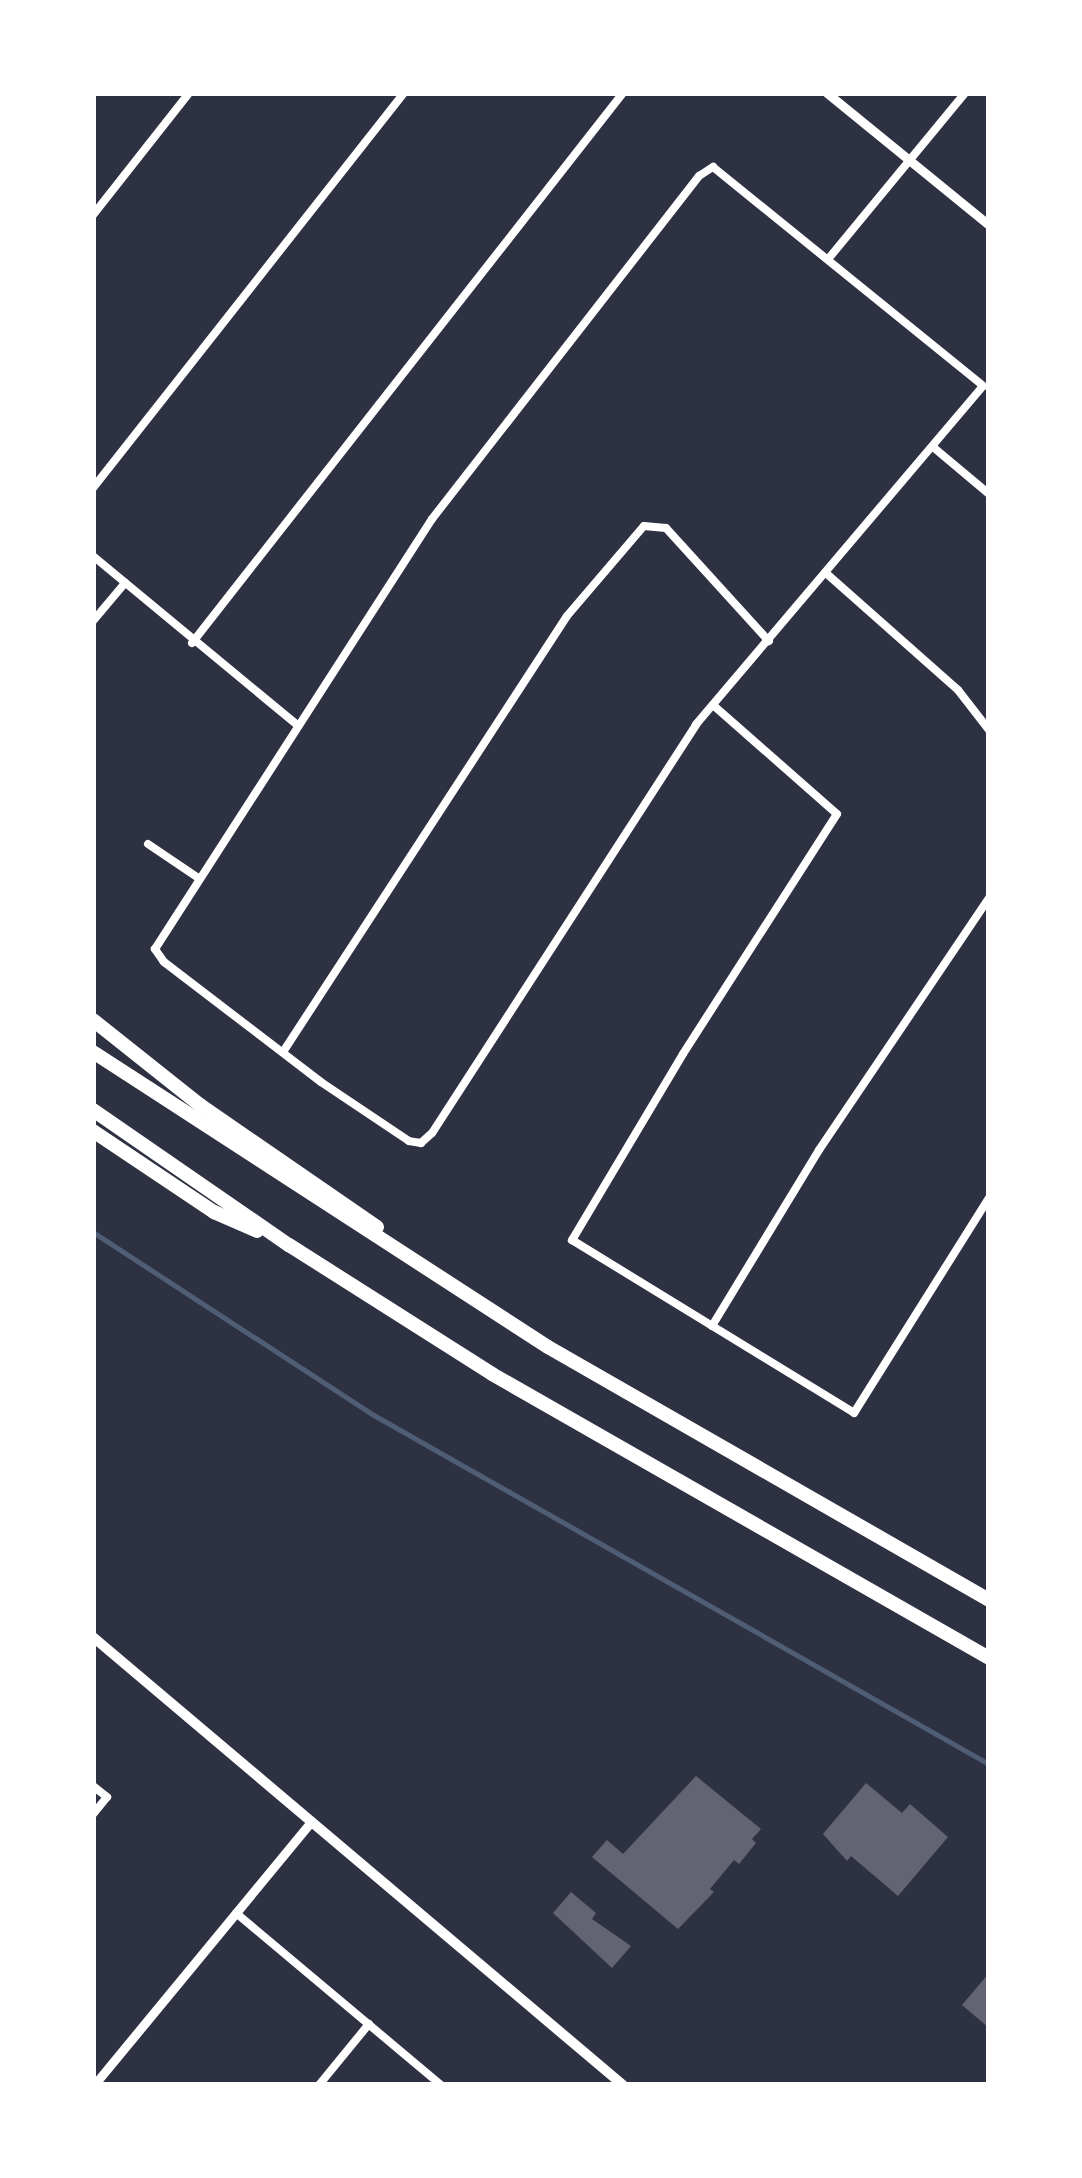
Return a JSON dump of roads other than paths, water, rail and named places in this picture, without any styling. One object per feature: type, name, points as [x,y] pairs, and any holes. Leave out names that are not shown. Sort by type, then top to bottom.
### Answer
[{"type":"highway","points":[[93,1020],[200,1105],[548,1347]]},
{"type":"highway","points":[[93,1052],[548,1347],[989,1600]]},
{"type":"highway","points":[[93,1109],[290,1245],[492,1374],[989,1658]]},
{"type":"highway","points":[[93,1131],[214,1212],[290,1245]]},
{"type":"main road","points":[[93,1637],[623,2085]]},
{"type":"street","points":[[93,215],[189,93]]},
{"type":"street","points":[[93,488],[404,93]]},
{"type":"street","points":[[192,644],[623,93]]},
{"type":"street","points":[[826,93],[989,224]]},
{"type":"street","points":[[829,258],[965,93]]},
{"type":"street","points":[[713,167],[829,258],[983,386],[712,704],[421,1143],[384,1126],[164,962],[155,949],[197,877],[442,505],[699,176],[713,167]]},
{"type":"street","points":[[933,447],[989,494]]},
{"type":"street","points":[[283,1052],[567,616],[644,526],[666,528],[770,641]]},
{"type":"street","points":[[93,556],[192,644],[297,725]]},
{"type":"street","points":[[827,574],[958,690],[989,730]]},
{"type":"street","points":[[93,621],[125,584]]},
{"type":"street","points":[[712,704],[837,814],[682,1054],[572,1240],[854,1413],[989,1198]]},
{"type":"street","points":[[148,844],[197,877]]},
{"type":"street","points":[[712,1325],[819,1150],[989,898]]},
{"type":"street","points":[[93,1786],[107,1797],[93,1814]]},
{"type":"street","points":[[94,2085],[311,1821]]},
{"type":"street","points":[[236,1913],[441,2085]]},
{"type":"street","points":[[320,2085],[369,2024]]},
{"type":"waterway","points":[[93,1232],[374,1415],[989,1764]]}]
